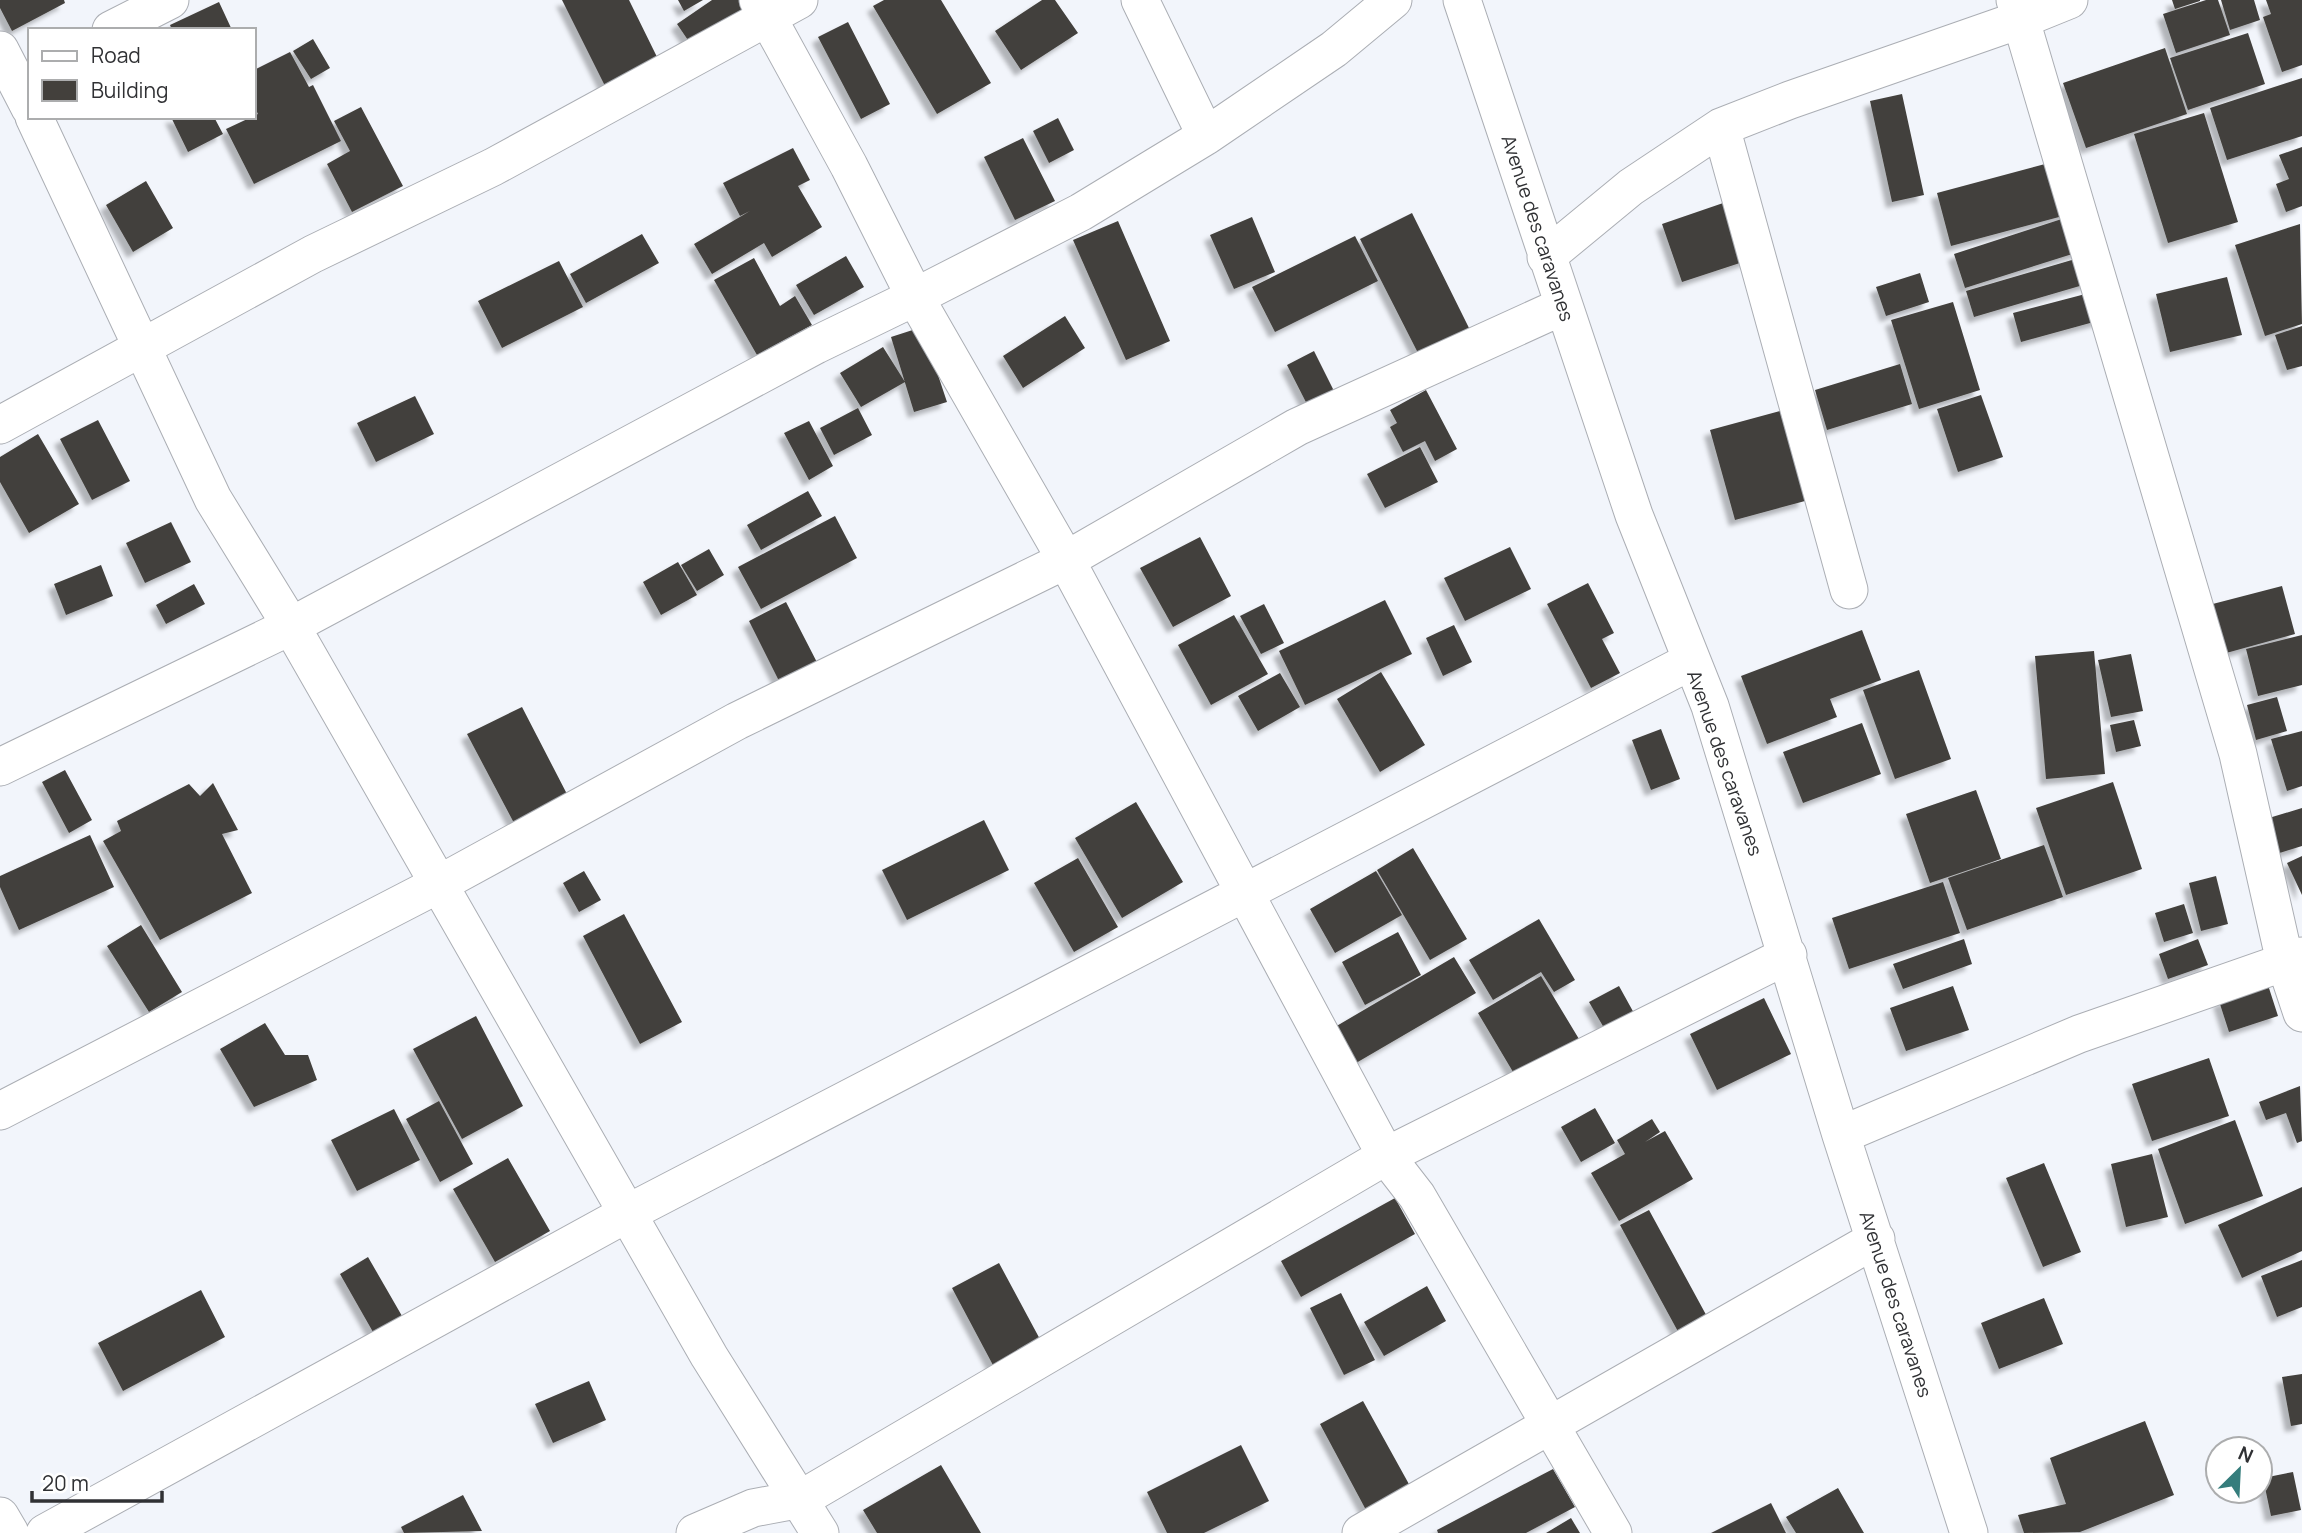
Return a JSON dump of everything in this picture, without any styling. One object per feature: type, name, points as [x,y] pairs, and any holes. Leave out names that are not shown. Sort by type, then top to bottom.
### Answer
[{"type":"street","points":[[115,28],[170,0]]},
{"type":"street","points":[[1140,0],[1206,136]]},
{"type":"street","points":[[0,767],[291,626],[816,345],[1080,212],[1206,136],[1334,49],[1393,0]]},
{"type":"street","name":"Avenue des caravanes","points":[[1462,0],[1634,515],[1710,706],[1841,1135],[1969,1533]]},
{"type":"street","points":[[1546,257],[1631,187],[1721,127],[2018,9],[2069,0]]},
{"type":"street","points":[[0,425],[313,254],[505,161],[775,5],[849,166],[915,297],[1066,560],[1386,1156],[1417,1196],[1613,1533]]},
{"type":"street","points":[[2018,9],[2238,754],[2293,959],[2302,1013]]},
{"type":"street","points":[[35,119],[213,499],[291,626],[709,1356],[820,1533]]},
{"type":"street","points":[[1721,127],[1849,590]]},
{"type":"street","points":[[0,1111],[439,884],[737,721],[1066,560],[1297,427],[1563,306]]},
{"type":"street","points":[[45,1533],[628,1213],[1691,661]]},
{"type":"street","points":[[695,1533],[753,1508],[801,1499],[1386,1156],[1788,955]]},
{"type":"street","points":[[1841,1135],[2079,1034],[2293,959]]},
{"type":"street","points":[[1361,1533],[1876,1239]]},
{"type":"street","points":[[0,1516],[10,1533]]},
{"type":"building","points":[[0,0],[64,0],[65,3],[12,31],[0,8]]},
{"type":"building","points":[[562,0],[629,0],[658,59],[605,86]]},
{"type":"building","points":[[678,0],[703,0],[684,11]]},
{"type":"building","points":[[712,0],[740,0],[746,9],[692,46],[677,24]]},
{"type":"building","points":[[884,0],[941,0],[991,83],[937,114],[873,6]]},
{"type":"building","points":[[1042,0],[1055,0],[1078,33],[1021,70],[995,31]]},
{"type":"building","points":[[2172,0],[2200,0],[2200,1],[2175,9]]},
{"type":"building","points":[[2206,0],[2218,0],[2230,35],[2176,53],[2163,14]]},
{"type":"building","points":[[2221,0],[2254,0],[2260,20],[2230,30]]},
{"type":"building","points":[[2266,0],[2302,0],[2302,65],[2282,72],[2263,17],[2271,14]]},
{"type":"building","points":[[219,2],[231,28],[171,28],[170,25]]},
{"type":"building","points":[[848,22],[890,104],[861,119],[818,37]]},
{"type":"building","points":[[2248,33],[2265,84],[2188,110],[2170,58]]},
{"type":"building","points":[[313,39],[330,68],[311,79],[293,51]]},
{"type":"building","points":[[2165,48],[2187,114],[2086,148],[2063,83]]},
{"type":"building","points":[[290,52],[309,87],[313,85],[341,141],[254,184],[226,129],[247,119],[256,119],[256,69]]},
{"type":"building","points":[[2302,78],[2302,136],[2227,160],[2210,108]]},
{"type":"building","points":[[1902,94],[1924,195],[1892,202],[1870,101]]},
{"type":"building","points":[[361,107],[403,186],[352,212],[327,164],[350,151],[334,121]]},
{"type":"building","points":[[2204,113],[2238,222],[2168,243],[2134,134]]},
{"type":"building","points":[[1058,118],[1074,150],[1049,163],[1033,131]]},
{"type":"building","points":[[172,119],[215,119],[223,134],[188,152]]},
{"type":"building","points":[[1023,138],[1055,201],[1015,220],[984,157]]},
{"type":"building","points":[[2302,147],[2302,206],[2286,212],[2276,184],[2289,179],[2279,155]]},
{"type":"building","points":[[793,148],[810,180],[798,186],[822,227],[772,257],[764,243],[712,274],[694,244],[750,211],[740,216],[723,183]]},
{"type":"building","points":[[2060,160],[2074,213],[1951,246],[1937,193]]},
{"type":"building","points":[[146,181],[173,228],[133,252],[106,205]]},
{"type":"building","points":[[1729,201],[1749,260],[1682,282],[1662,224]]},
{"type":"building","points":[[1412,213],[1469,328],[1418,353],[1360,239]]},
{"type":"building","points":[[2074,215],[2085,250],[1965,288],[1954,254]]},
{"type":"building","points":[[1252,217],[1275,272],[1234,289],[1210,235]]},
{"type":"building","points":[[1118,221],[1170,341],[1126,360],[1073,240]]},
{"type":"building","points":[[2300,224],[2302,324],[2265,336],[2235,245]]},
{"type":"building","points":[[642,234],[659,263],[586,303],[570,274]]},
{"type":"building","points":[[1355,236],[1378,281],[1275,332],[1252,287]]},
{"type":"building","points":[[846,256],[864,287],[814,315],[796,285]]},
{"type":"building","points":[[2082,257],[2090,283],[1974,317],[1966,291]]},
{"type":"building","points":[[754,258],[780,306],[795,296],[812,325],[757,355],[714,280]]},
{"type":"building","points":[[559,261],[583,307],[502,348],[478,301]]},
{"type":"building","points":[[1920,273],[1929,302],[1886,316],[1876,287]]},
{"type":"building","points":[[2227,277],[2242,335],[2170,352],[2156,294]]},
{"type":"building","points":[[2093,292],[2101,320],[2021,342],[2013,313]]},
{"type":"building","points":[[1953,302],[1980,390],[1919,409],[1891,320]]},
{"type":"building","points":[[1065,316],[1085,348],[1023,388],[1003,356]]},
{"type":"building","points":[[2302,326],[2302,366],[2287,370],[2275,335]]},
{"type":"building","points":[[922,327],[947,402],[914,412],[891,337]]},
{"type":"building","points":[[883,347],[905,382],[861,407],[840,373]]},
{"type":"building","points":[[1314,351],[1339,401],[1312,414],[1287,365]]},
{"type":"building","points":[[1900,364],[1912,404],[1827,430],[1815,390]]},
{"type":"building","points":[[1426,390],[1457,449],[1435,461],[1425,441],[1403,452],[1390,427],[1397,423],[1390,410]]},
{"type":"building","points":[[1981,395],[2003,457],[1958,472],[1937,409]]},
{"type":"building","points":[[415,396],[434,434],[376,462],[357,423]]},
{"type":"building","points":[[858,408],[872,435],[834,455],[820,428]]},
{"type":"building","points":[[1780,411],[1805,501],[1735,520],[1710,430]]},
{"type":"building","points":[[98,420],[130,481],[92,500],[60,439]]},
{"type":"building","points":[[809,421],[833,466],[809,480],[784,433]]},
{"type":"building","points":[[38,434],[79,504],[29,533],[0,482],[0,457]]},
{"type":"building","points":[[1420,447],[1438,482],[1385,508],[1367,474]]},
{"type":"building","points":[[808,491],[822,516],[761,550],[747,525]]},
{"type":"building","points":[[835,516],[857,558],[761,609],[738,567]]},
{"type":"building","points":[[171,522],[191,562],[145,583],[126,543]]},
{"type":"building","points":[[1200,537],[1231,596],[1173,627],[1140,568]]},
{"type":"building","points":[[1510,547],[1531,589],[1465,621],[1444,578]]},
{"type":"building","points":[[709,549],[724,575],[697,591],[681,565]]},
{"type":"building","points":[[678,562],[697,595],[661,615],[643,582]]},
{"type":"building","points":[[101,565],[113,596],[66,615],[54,584]]},
{"type":"building","points":[[1588,583],[1614,633],[1602,639],[1620,673],[1591,688],[1547,604]]},
{"type":"building","points":[[194,584],[205,604],[166,624],[156,605]]},
{"type":"building","points":[[2282,586],[2295,634],[2219,655],[2205,606]]},
{"type":"building","points":[[1385,600],[1412,654],[1305,705],[1279,651]]},
{"type":"building","points":[[786,602],[824,676],[786,695],[749,621]]},
{"type":"building","points":[[1264,604],[1284,643],[1261,654],[1240,616]]},
{"type":"building","points":[[1234,615],[1268,674],[1211,705],[1178,645]]},
{"type":"building","points":[[1454,625],[1472,662],[1443,676],[1426,638]]},
{"type":"building","points":[[1862,630],[1881,680],[1830,699],[1837,717],[1767,744],[1741,676]]},
{"type":"building","points":[[2302,635],[2302,685],[2258,696],[2246,649]]},
{"type":"building","points":[[2094,651],[2105,774],[2046,779],[2035,656]]},
{"type":"building","points":[[2131,654],[2143,711],[2111,717],[2098,660]]},
{"type":"building","points":[[1919,670],[1951,759],[1895,779],[1863,690]]},
{"type":"building","points":[[1381,672],[1425,745],[1380,772],[1337,699]]},
{"type":"building","points":[[1280,673],[1300,707],[1258,731],[1238,696]]},
{"type":"building","points":[[2277,697],[2287,731],[2256,740],[2247,705]]},
{"type":"building","points":[[522,707],[568,796],[514,823],[467,734]]},
{"type":"building","points":[[2134,720],[2141,746],[2116,752],[2110,725]]},
{"type":"building","points":[[1862,723],[1881,774],[1803,803],[1783,752]]},
{"type":"building","points":[[1661,729],[1680,779],[1651,790],[1632,740]]},
{"type":"building","points":[[2302,731],[2302,786],[2287,791],[2271,739]]},
{"type":"building","points":[[65,770],[92,820],[69,833],[42,782]]},
{"type":"building","points":[[2113,782],[2142,869],[2066,895],[2036,808]]},
{"type":"building","points":[[213,783],[238,830],[222,834],[252,893],[160,940],[103,841],[121,831],[117,821],[189,784],[200,796]]},
{"type":"building","points":[[1976,790],[2001,859],[1930,883],[1906,814]]},
{"type":"building","points":[[1136,802],[1183,882],[1122,918],[1075,838]]},
{"type":"building","points":[[2302,808],[2302,846],[2270,856],[2259,821]]},
{"type":"building","points":[[984,820],[1009,870],[907,920],[882,870]]},
{"type":"building","points":[[90,835],[114,887],[19,930],[0,887],[0,876]]},
{"type":"building","points":[[2044,845],[2063,897],[1967,930],[1948,878]]},
{"type":"building","points":[[1413,848],[1467,939],[1430,960],[1377,870]]},
{"type":"building","points":[[2302,856],[2302,895],[2287,863]]},
{"type":"building","points":[[1078,858],[1118,927],[1074,952],[1034,883]]},
{"type":"building","points":[[584,871],[601,900],[579,912],[563,883]]},
{"type":"building","points":[[1376,871],[1402,915],[1335,953],[1310,909]]},
{"type":"building","points":[[2216,876],[2228,924],[2201,931],[2189,883]]},
{"type":"building","points":[[1943,882],[1960,933],[1849,969],[1832,918]]},
{"type":"building","points":[[2184,904],[2193,933],[2164,942],[2155,913]]},
{"type":"building","points":[[624,914],[682,1022],[640,1044],[583,936]]},
{"type":"building","points":[[1539,919],[1575,980],[1554,992],[1541,972],[1493,1000],[1469,960]]},
{"type":"building","points":[[141,925],[182,992],[149,1012],[107,946]]},
{"type":"building","points":[[1398,932],[1421,975],[1365,1005],[1342,962]]},
{"type":"building","points":[[1964,939],[1972,964],[1903,989],[1893,964]]},
{"type":"building","points":[[2198,939],[2208,965],[2168,979],[2159,954]]},
{"type":"building","points":[[1454,957],[1476,993],[1344,1070],[1323,1034]]},
{"type":"building","points":[[1541,976],[1582,1044],[1519,1082],[1478,1013]]},
{"type":"building","points":[[2268,985],[2278,1016],[2229,1032],[2219,1001]]},
{"type":"building","points":[[1619,986],[1640,1024],[1611,1040],[1589,1002]]},
{"type":"building","points":[[1953,986],[1969,1030],[1906,1051],[1890,1008]]},
{"type":"building","points":[[1764,998],[1791,1054],[1717,1090],[1690,1034]]},
{"type":"building","points":[[476,1016],[523,1106],[462,1139],[413,1049]]},
{"type":"building","points":[[265,1023],[285,1055],[308,1055],[317,1080],[254,1107],[220,1049]]},
{"type":"building","points":[[2209,1058],[2229,1116],[2152,1141],[2132,1084]]},
{"type":"building","points":[[2300,1086],[2302,1141],[2297,1143],[2286,1113],[2266,1120],[2259,1102]]},
{"type":"building","points":[[439,1101],[473,1164],[440,1182],[406,1119]]},
{"type":"building","points":[[1595,1108],[1615,1143],[1581,1162],[1561,1127]]},
{"type":"building","points":[[394,1109],[420,1160],[357,1191],[331,1140]]},
{"type":"building","points":[[1652,1119],[1660,1132],[1645,1142],[1665,1131],[1693,1179],[1619,1221],[1591,1173],[1625,1154],[1617,1140]]},
{"type":"building","points":[[2235,1120],[2263,1196],[2185,1224],[2158,1149]]},
{"type":"building","points":[[2152,1154],[2168,1217],[2126,1227],[2111,1164]]},
{"type":"building","points":[[508,1158],[550,1231],[495,1262],[453,1189]]},
{"type":"building","points":[[2044,1163],[2081,1252],[2043,1267],[2006,1178]]},
{"type":"building","points":[[2302,1187],[2302,1251],[2242,1278],[2218,1225]]},
{"type":"building","points":[[1395,1198],[1415,1234],[1301,1297],[1281,1261]]},
{"type":"building","points":[[1649,1210],[1710,1322],[1681,1337],[1620,1225]]},
{"type":"building","points":[[368,1257],[402,1316],[373,1332],[340,1274]]},
{"type":"building","points":[[2302,1260],[2302,1307],[2277,1317],[2261,1276]]},
{"type":"building","points":[[999,1263],[1042,1343],[994,1367],[952,1288]]},
{"type":"building","points":[[1427,1286],[1446,1321],[1384,1356],[1364,1322]]},
{"type":"building","points":[[201,1290],[225,1337],[123,1391],[98,1343]]},
{"type":"building","points":[[1341,1293],[1375,1360],[1344,1375],[1310,1308]]},
{"type":"building","points":[[2044,1298],[2063,1344],[1999,1369],[1981,1323]]},
{"type":"building","points":[[2302,1374],[2302,1424],[2291,1426],[2282,1377]]},
{"type":"building","points":[[589,1381],[606,1420],[553,1443],[535,1404]]},
{"type":"building","points":[[1363,1401],[1410,1486],[1366,1510],[1320,1424]]},
{"type":"building","points":[[2145,1421],[2174,1495],[2080,1532],[2024,1533],[2018,1515],[2066,1504],[2050,1458]]},
{"type":"building","points":[[1241,1445],[1269,1501],[1204,1533],[1167,1533],[1147,1492]]},
{"type":"building","points":[[941,1465],[981,1533],[877,1533],[863,1510]]},
{"type":"building","points":[[1553,1469],[1575,1507],[1526,1533],[1438,1533],[1437,1530]]},
{"type":"building","points":[[2293,1472],[2301,1510],[2271,1516],[2269,1505],[2274,1505],[2274,1476]]},
{"type":"building","points":[[1838,1488],[1864,1533],[1796,1533],[1786,1517]]},
{"type":"building","points":[[463,1495],[482,1531],[404,1533],[401,1527]]},
{"type":"building","points":[[1771,1503],[1786,1533],[1711,1533]]},
{"type":"building","points":[[1571,1518],[1580,1533],[1546,1533]]}]
